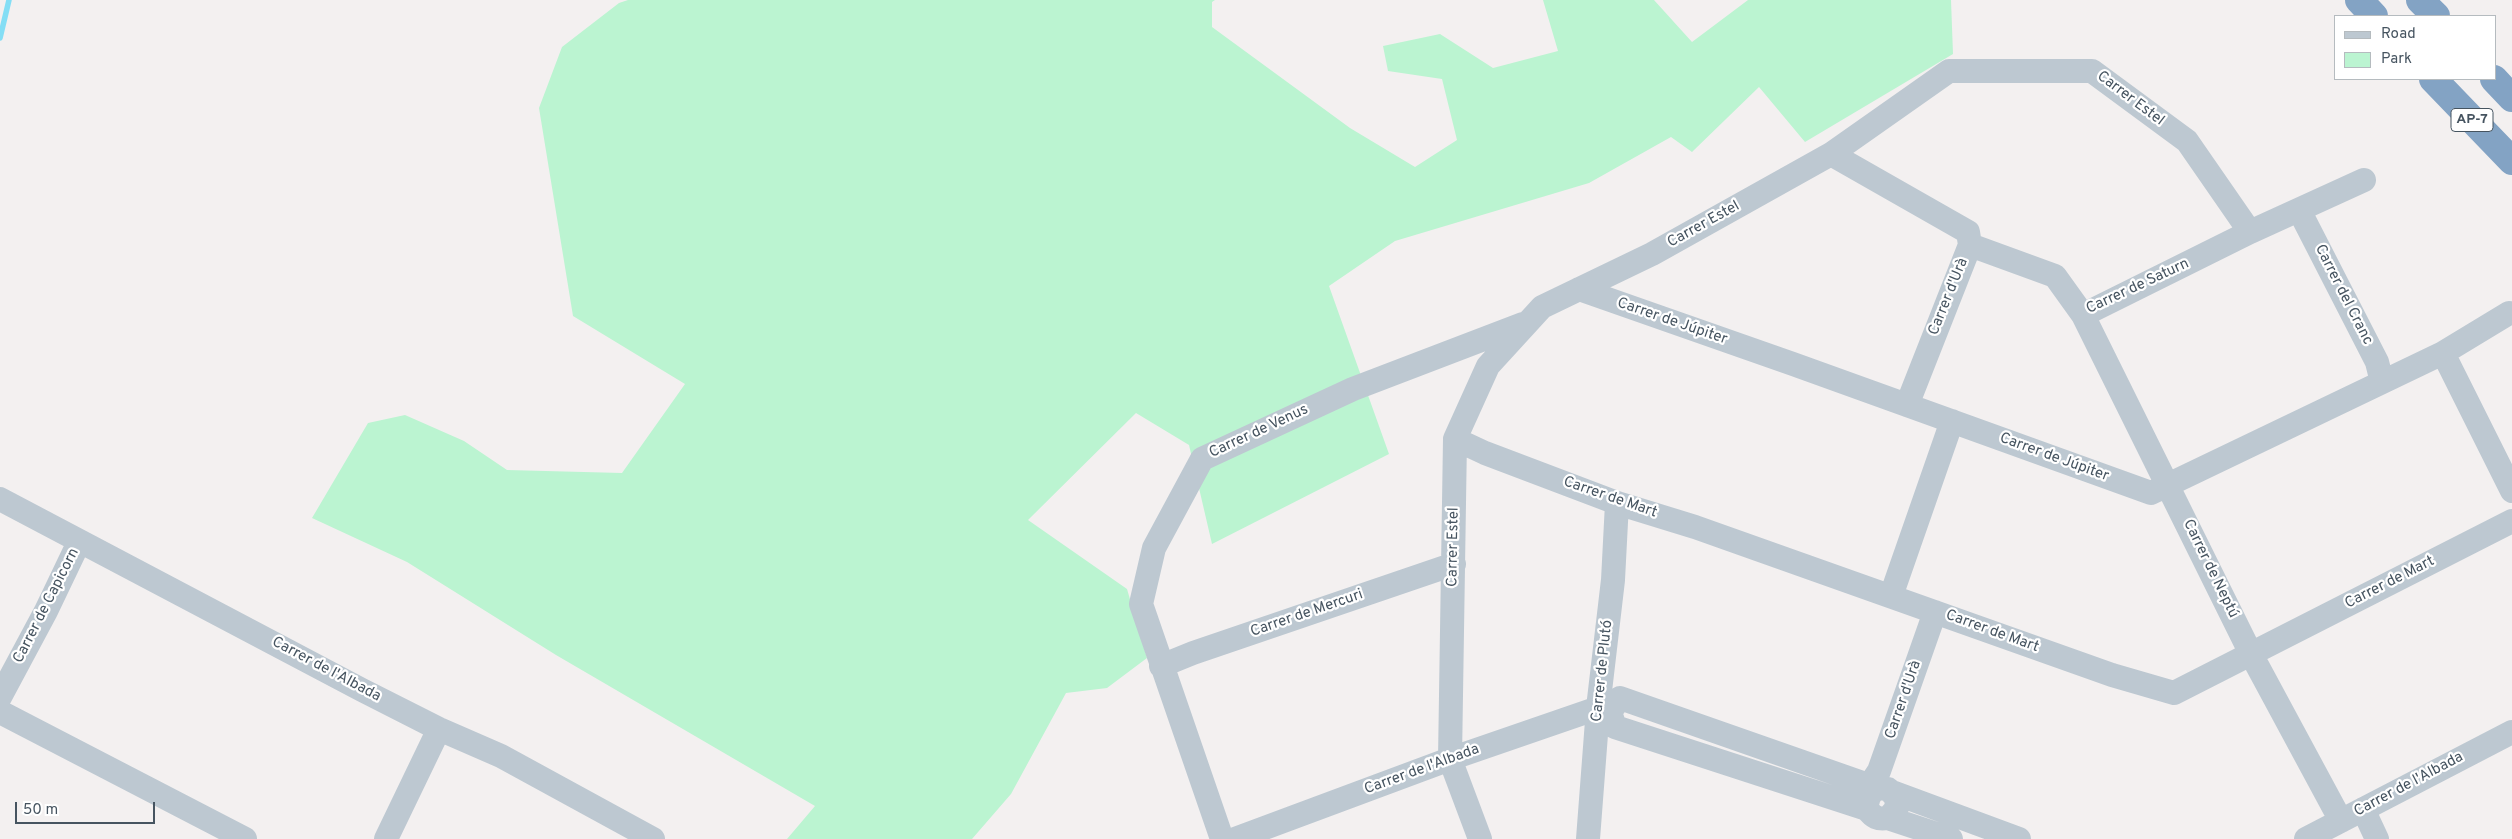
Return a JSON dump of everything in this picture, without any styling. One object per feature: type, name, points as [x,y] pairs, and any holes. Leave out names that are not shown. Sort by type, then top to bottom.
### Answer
[{"type":"highway","points":[[2359,0],[2373,15]]},
{"type":"highway","points":[[2420,0],[2435,15]]},
{"type":"highway","name":"AP-7","points":[[2434,80],[2512,161]]},
{"type":"highway","name":"AP-7","points":[[2495,80],[2512,98]]},
{"type":"street","name":"Carrer Estel","points":[[1450,759],[1454,564],[1454,439],[1488,366],[1542,307],[1652,254],[1831,154],[1949,71],[2092,71],[2187,141],[2250,232]]},
{"type":"street","points":[[1831,154],[1968,232],[1970,245]]},
{"type":"street","name":"Carrer de Saturn","points":[[1970,245],[2055,276],[2084,315],[2250,232],[2364,180]]},
{"type":"street","name":"Carrer del Cranc","points":[[2299,210],[2377,362],[2382,382]]},
{"type":"street","name":"Carrer d'Urà","points":[[1907,405],[1911,390],[1970,245]]},
{"type":"street","name":"Carrer de Júpiter","points":[[1578,289],[2151,493],[2444,353],[2509,313]]},
{"type":"street","name":"Carrer de Neptú","points":[[2084,315],[2251,654],[2342,821]]},
{"type":"street","name":"Carrer de Venus","points":[[1222,839],[1141,604],[1154,548],[1202,459],[1353,389],[1528,322]]},
{"type":"street","points":[[2444,353],[2512,491]]},
{"type":"street","points":[[1891,596],[1952,421]]},
{"type":"street","name":"Carrer de Mart","points":[[1454,439],[1617,503],[1695,527],[2112,675],[2174,693],[2512,521]]},
{"type":"street","name":"Carrer de l'Albada","points":[[0,499],[79,542],[143,572],[439,729],[501,756],[653,839]]},
{"type":"street","name":"Carrer de Plutó","points":[[1588,839],[1604,710],[1617,503]]},
{"type":"street","name":"Carrer de Capicorn","points":[[0,697],[46,611],[79,542]]},
{"type":"street","name":"Carrer de Mercuri","points":[[1161,666],[1193,652],[1454,564]]},
{"type":"street","name":"Carrer d'Urà","points":[[1878,807],[1879,771],[1935,612]]},
{"type":"street","name":"Carrer de l'Albada","points":[[1235,839],[1450,759],[1604,710],[1620,698],[1951,839]]},
{"type":"street","points":[[0,712],[245,839]]},
{"type":"street","points":[[386,839],[439,729]]},
{"type":"street","name":"Carrer de l'Albada","points":[[2306,839],[2512,732]]},
{"type":"street","points":[[1450,759],[1480,839]]},
{"type":"street","name":"Carrer de l'Albada","points":[[1878,807],[2019,839]]},
{"type":"street","points":[[2363,809],[2377,839]]},
{"type":"green space","points":[[628,0],[1215,0],[1212,2],[1212,27],[1350,128],[1415,167],[1457,140],[1442,79],[1388,71],[1383,46],[1440,34],[1493,68],[1558,51],[1543,0],[1654,0],[1692,42],[1748,0],[1951,0],[1953,54],[1805,142],[1759,87],[1692,152],[1671,137],[1589,183],[1395,241],[1329,286],[1389,454],[1212,544],[1189,445],[1136,413],[1028,520],[1127,589],[1147,658],[1107,688],[1066,693],[1011,794],[972,839],[787,839],[815,806],[556,655],[407,562],[312,518],[368,423],[405,415],[464,441],[507,470],[622,473],[685,384],[573,316],[539,108],[562,47],[619,3]]},
{"type":"waterway","points":[[0,38],[9,0]]}]
